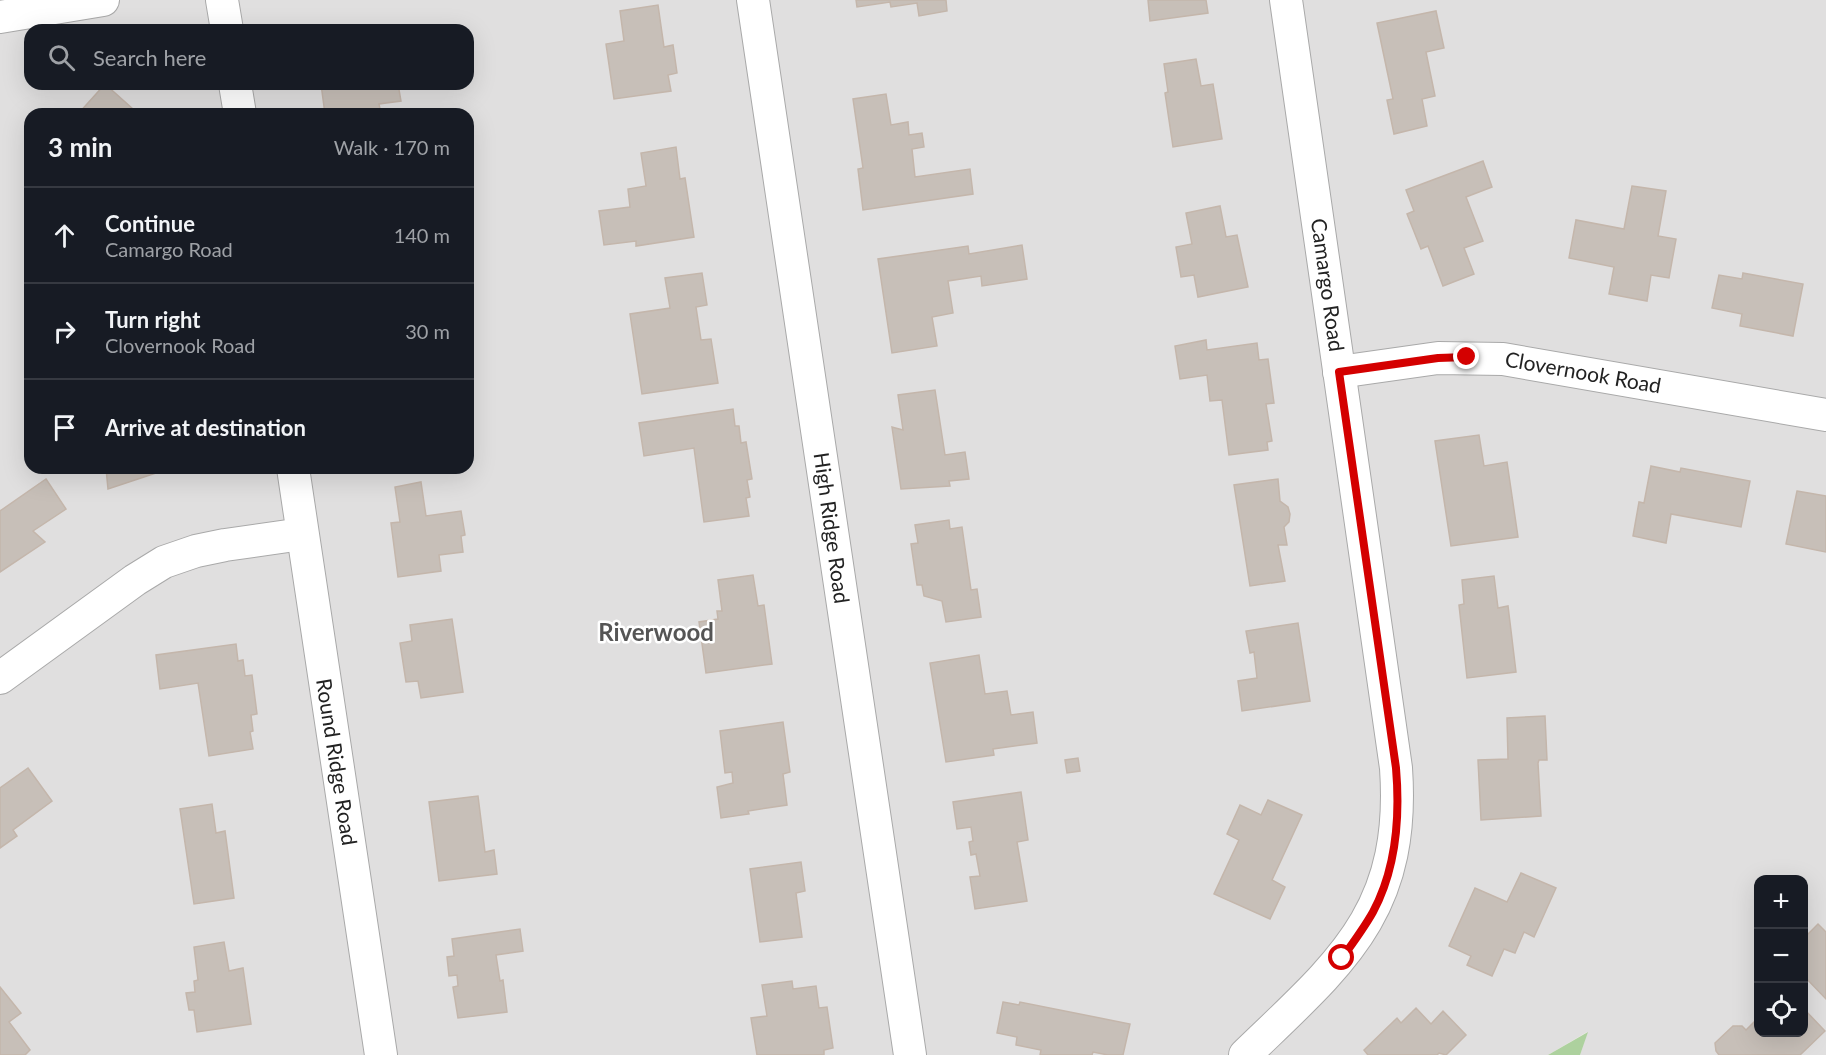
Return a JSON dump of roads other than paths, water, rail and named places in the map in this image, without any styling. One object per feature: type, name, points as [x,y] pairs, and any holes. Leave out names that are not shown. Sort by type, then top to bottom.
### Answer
[{"type":"street","points":[[0,17],[104,0]]},
{"type":"street","points":[[222,0],[226,24]]},
{"type":"street","name":"High Ridge Road","points":[[753,0],[909,1055]]},
{"type":"street","name":"Camargo Road","points":[[1245,1055],[1323,980],[1359,935],[1374,910],[1385,884],[1397,825],[1396,768],[1286,0]]},
{"type":"street","points":[[236,90],[239,108]]},
{"type":"street","name":"Clovernook Road","points":[[1339,372],[1438,358],[1503,359],[1826,415]]},
{"type":"street","name":"Round Ridge Road","points":[[294,474],[381,1055]]},
{"type":"street","points":[[0,678],[135,580],[164,562],[196,551],[225,545],[302,534]]},
{"type":"district","name":"Riverwood","points":[[656,633]]}]
